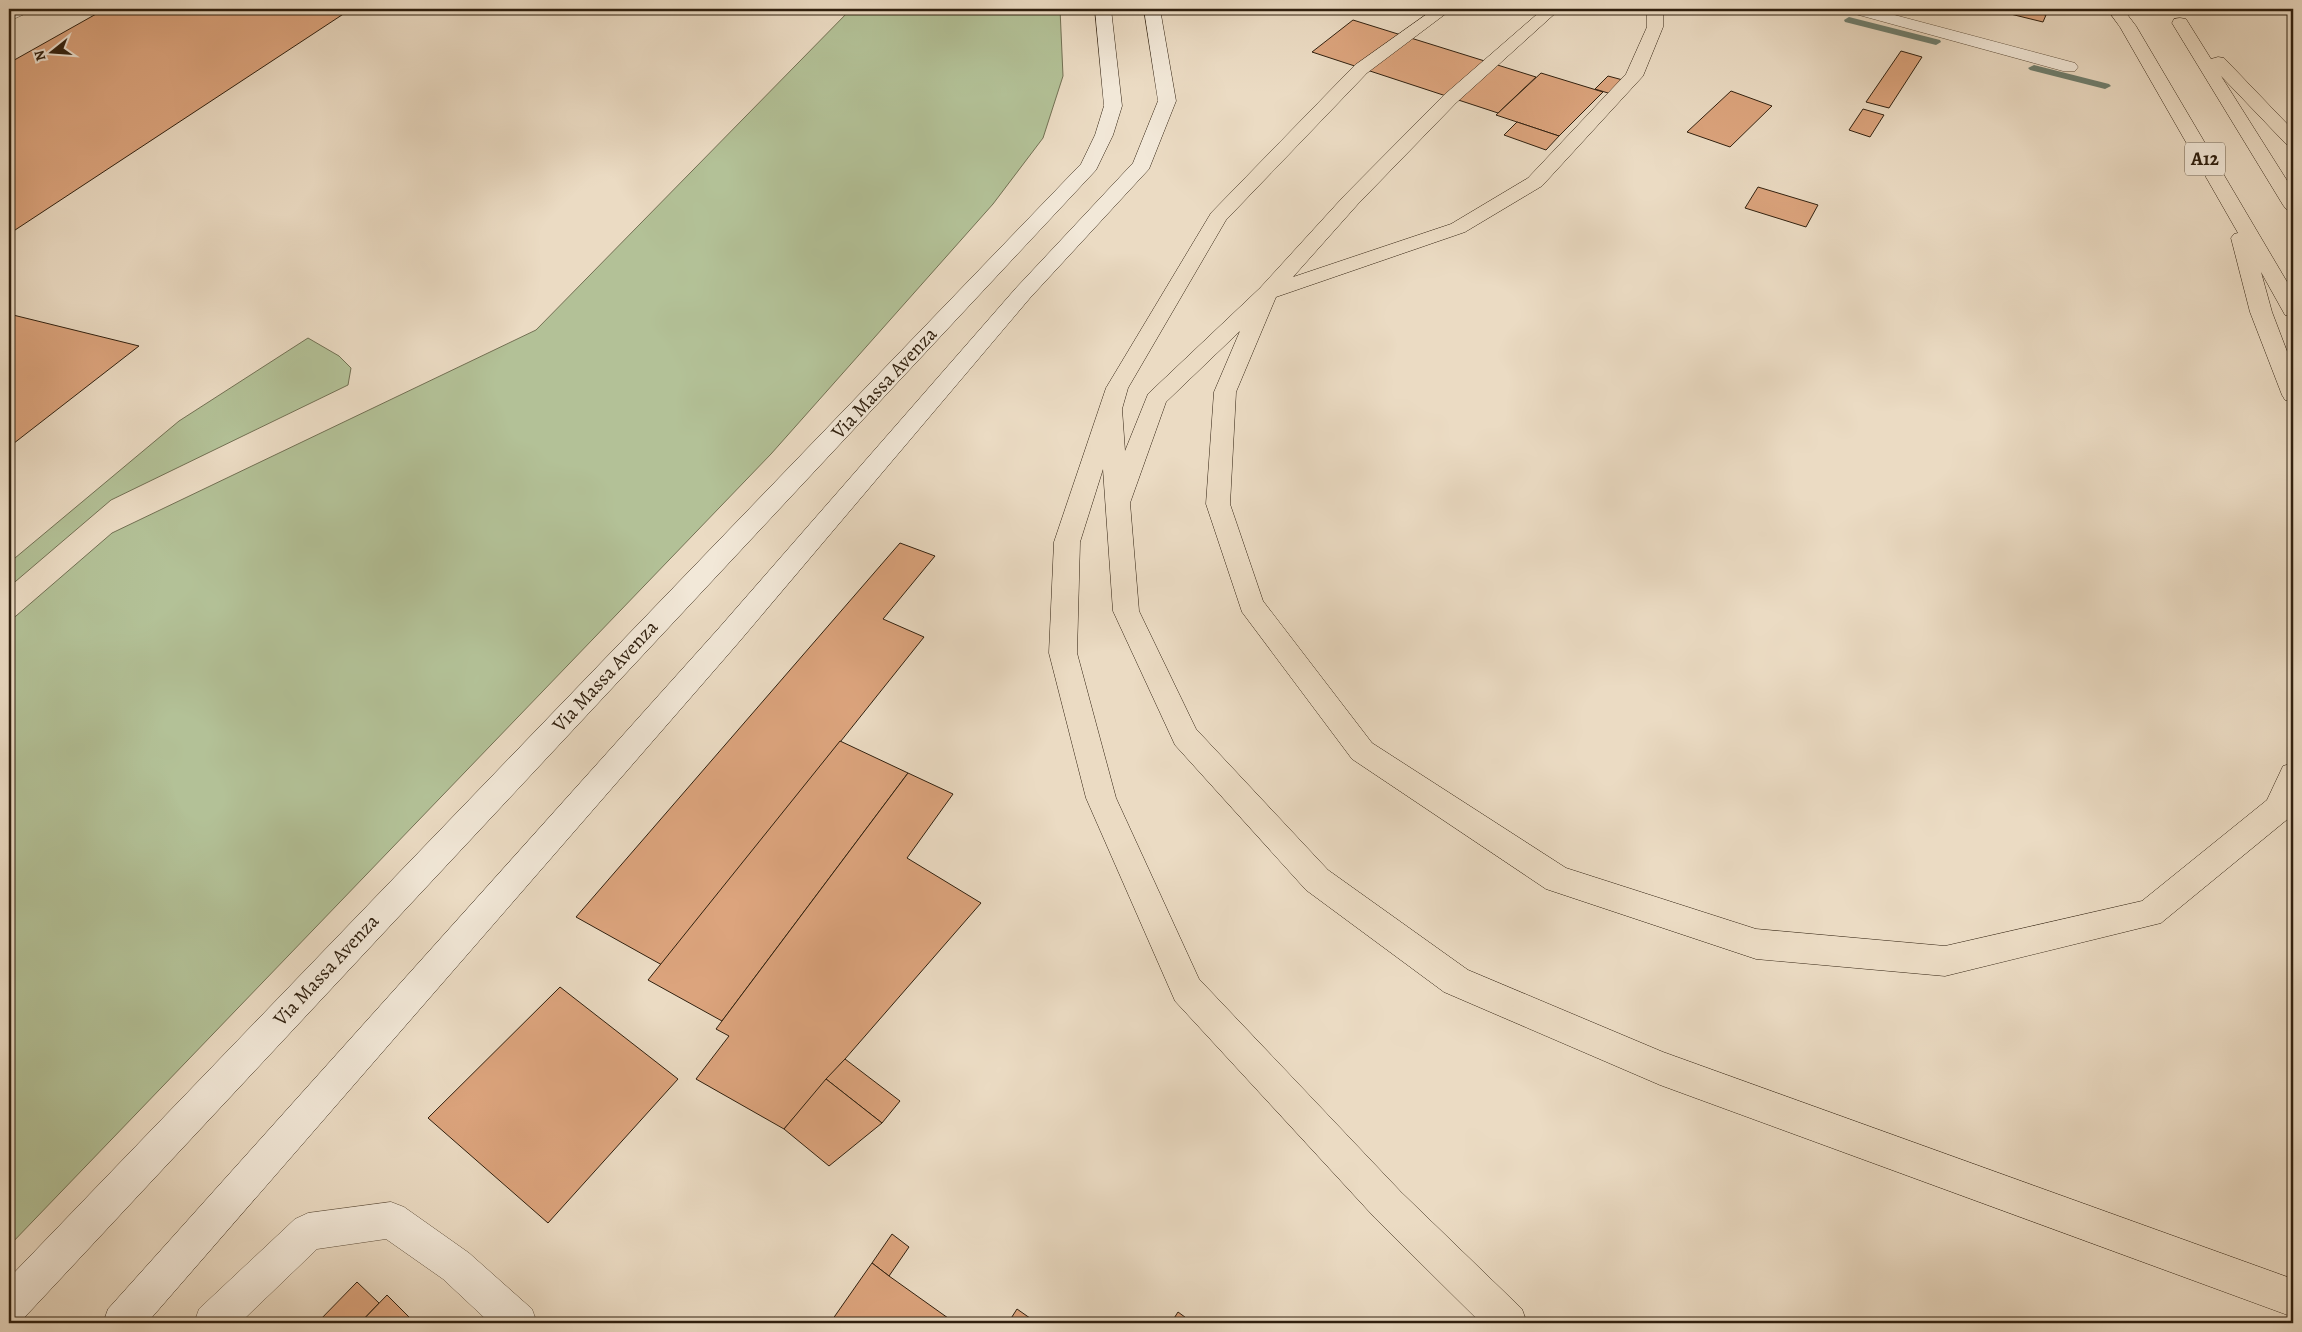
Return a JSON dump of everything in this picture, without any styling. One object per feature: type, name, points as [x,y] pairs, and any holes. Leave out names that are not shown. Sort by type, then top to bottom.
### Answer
[{"type":"highway","points":[[1444,9],[1361,69],[1218,217],[1117,388],[1110,406],[1067,542],[1063,652],[1101,798],[1187,990],[1388,1206],[1508,1323]]},
{"type":"highway","points":[[1117,508],[1156,399],[1267,293],[1351,200],[1450,99],[1552,9]]},
{"type":"highway","points":[[1655,9],[1654,27],[1634,76],[1535,182],[1458,228],[1267,293],[1224,392],[1218,504],[1251,605],[1362,751],[1557,879],[1756,944],[1946,961],[2150,913],[2278,809],[2293,775]]},
{"type":"highway","name":"A12","points":[[2115,9],[2128,26],[2293,310]]},
{"type":"highway","name":"A12","points":[[2168,9],[2180,23],[2293,205]]},
{"type":"highway","points":[[2180,23],[2293,140]]},
{"type":"highway","points":[[2232,205],[2261,312],[2293,395]]},
{"type":"highway","points":[[1110,406],[1126,611],[1185,737],[1317,880],[1456,981],[1660,1068],[2293,1298]]},
{"type":"main road","points":[[9,16],[23,9]]},
{"type":"main road","name":"Via Massa Avenza","points":[[9,1305],[1089,166],[1104,135],[1113,106],[1103,9]]},
{"type":"main road","points":[[122,1323],[729,635],[1023,293],[1142,165],[1167,101],[1152,9]]},
{"type":"main road","points":[[1854,9],[2070,67]]},
{"type":"main road","points":[[213,1323],[308,1232],[391,1220],[456,1266],[518,1323]]},
{"type":"green space","points":[[851,9],[1060,9],[1063,76],[1043,138],[993,204],[771,454],[9,1246],[9,622],[112,533],[536,330]]},
{"type":"green space","points":[[308,338],[339,356],[351,368],[348,385],[111,500],[9,587],[9,563],[179,421]]},
{"type":"building","points":[[105,9],[351,9],[9,234],[9,63]]},
{"type":"building","points":[[1990,9],[2038,9],[2036,13],[2046,15],[2043,22]]},
{"type":"building","points":[[1353,20],[1536,77],[1498,113],[1312,52]]},
{"type":"building","points":[[1901,51],[1922,57],[1889,108],[1866,102]]},
{"type":"building","points":[[1541,73],[1603,92],[1559,136],[1496,115]]},
{"type":"building","points":[[1608,76],[1634,83],[1621,97],[1595,89]]},
{"type":"building","points":[[1731,91],[1772,106],[1730,147],[1687,132]]},
{"type":"building","points":[[1863,109],[1884,115],[1870,137],[1849,130]]},
{"type":"building","points":[[1517,122],[1559,136],[1546,150],[1504,135]]},
{"type":"building","points":[[1758,187],[1818,205],[1806,227],[1745,208]]},
{"type":"building","points":[[9,314],[139,346],[9,447]]},
{"type":"building","points":[[900,543],[935,556],[883,619],[924,637],[662,965],[576,917]]},
{"type":"building","points":[[840,741],[908,773],[722,1021],[648,980]]},
{"type":"building","points":[[908,773],[953,794],[907,858],[981,903],[784,1129],[696,1079],[729,1036],[716,1029]]},
{"type":"building","points":[[560,987],[678,1079],[548,1223],[428,1118]]},
{"type":"building","points":[[845,1059],[900,1101],[882,1123],[826,1079]]},
{"type":"building","points":[[826,1079],[882,1123],[829,1166],[784,1129]]},
{"type":"building","points":[[892,1234],[909,1247],[889,1276],[872,1263]]},
{"type":"building","points":[[872,1263],[889,1276],[955,1323],[830,1323]]},
{"type":"building","points":[[357,1282],[379,1303],[360,1323],[317,1323]]},
{"type":"building","points":[[387,1295],[415,1323],[360,1323]]},
{"type":"building","points":[[1017,1309],[1037,1323],[1008,1323]]},
{"type":"building","points":[[1178,1312],[1193,1323],[1171,1323]]},
{"type":"waterway","points":[[1849,20],[1936,42]]},
{"type":"waterway","points":[[2034,68],[2105,86]]}]
